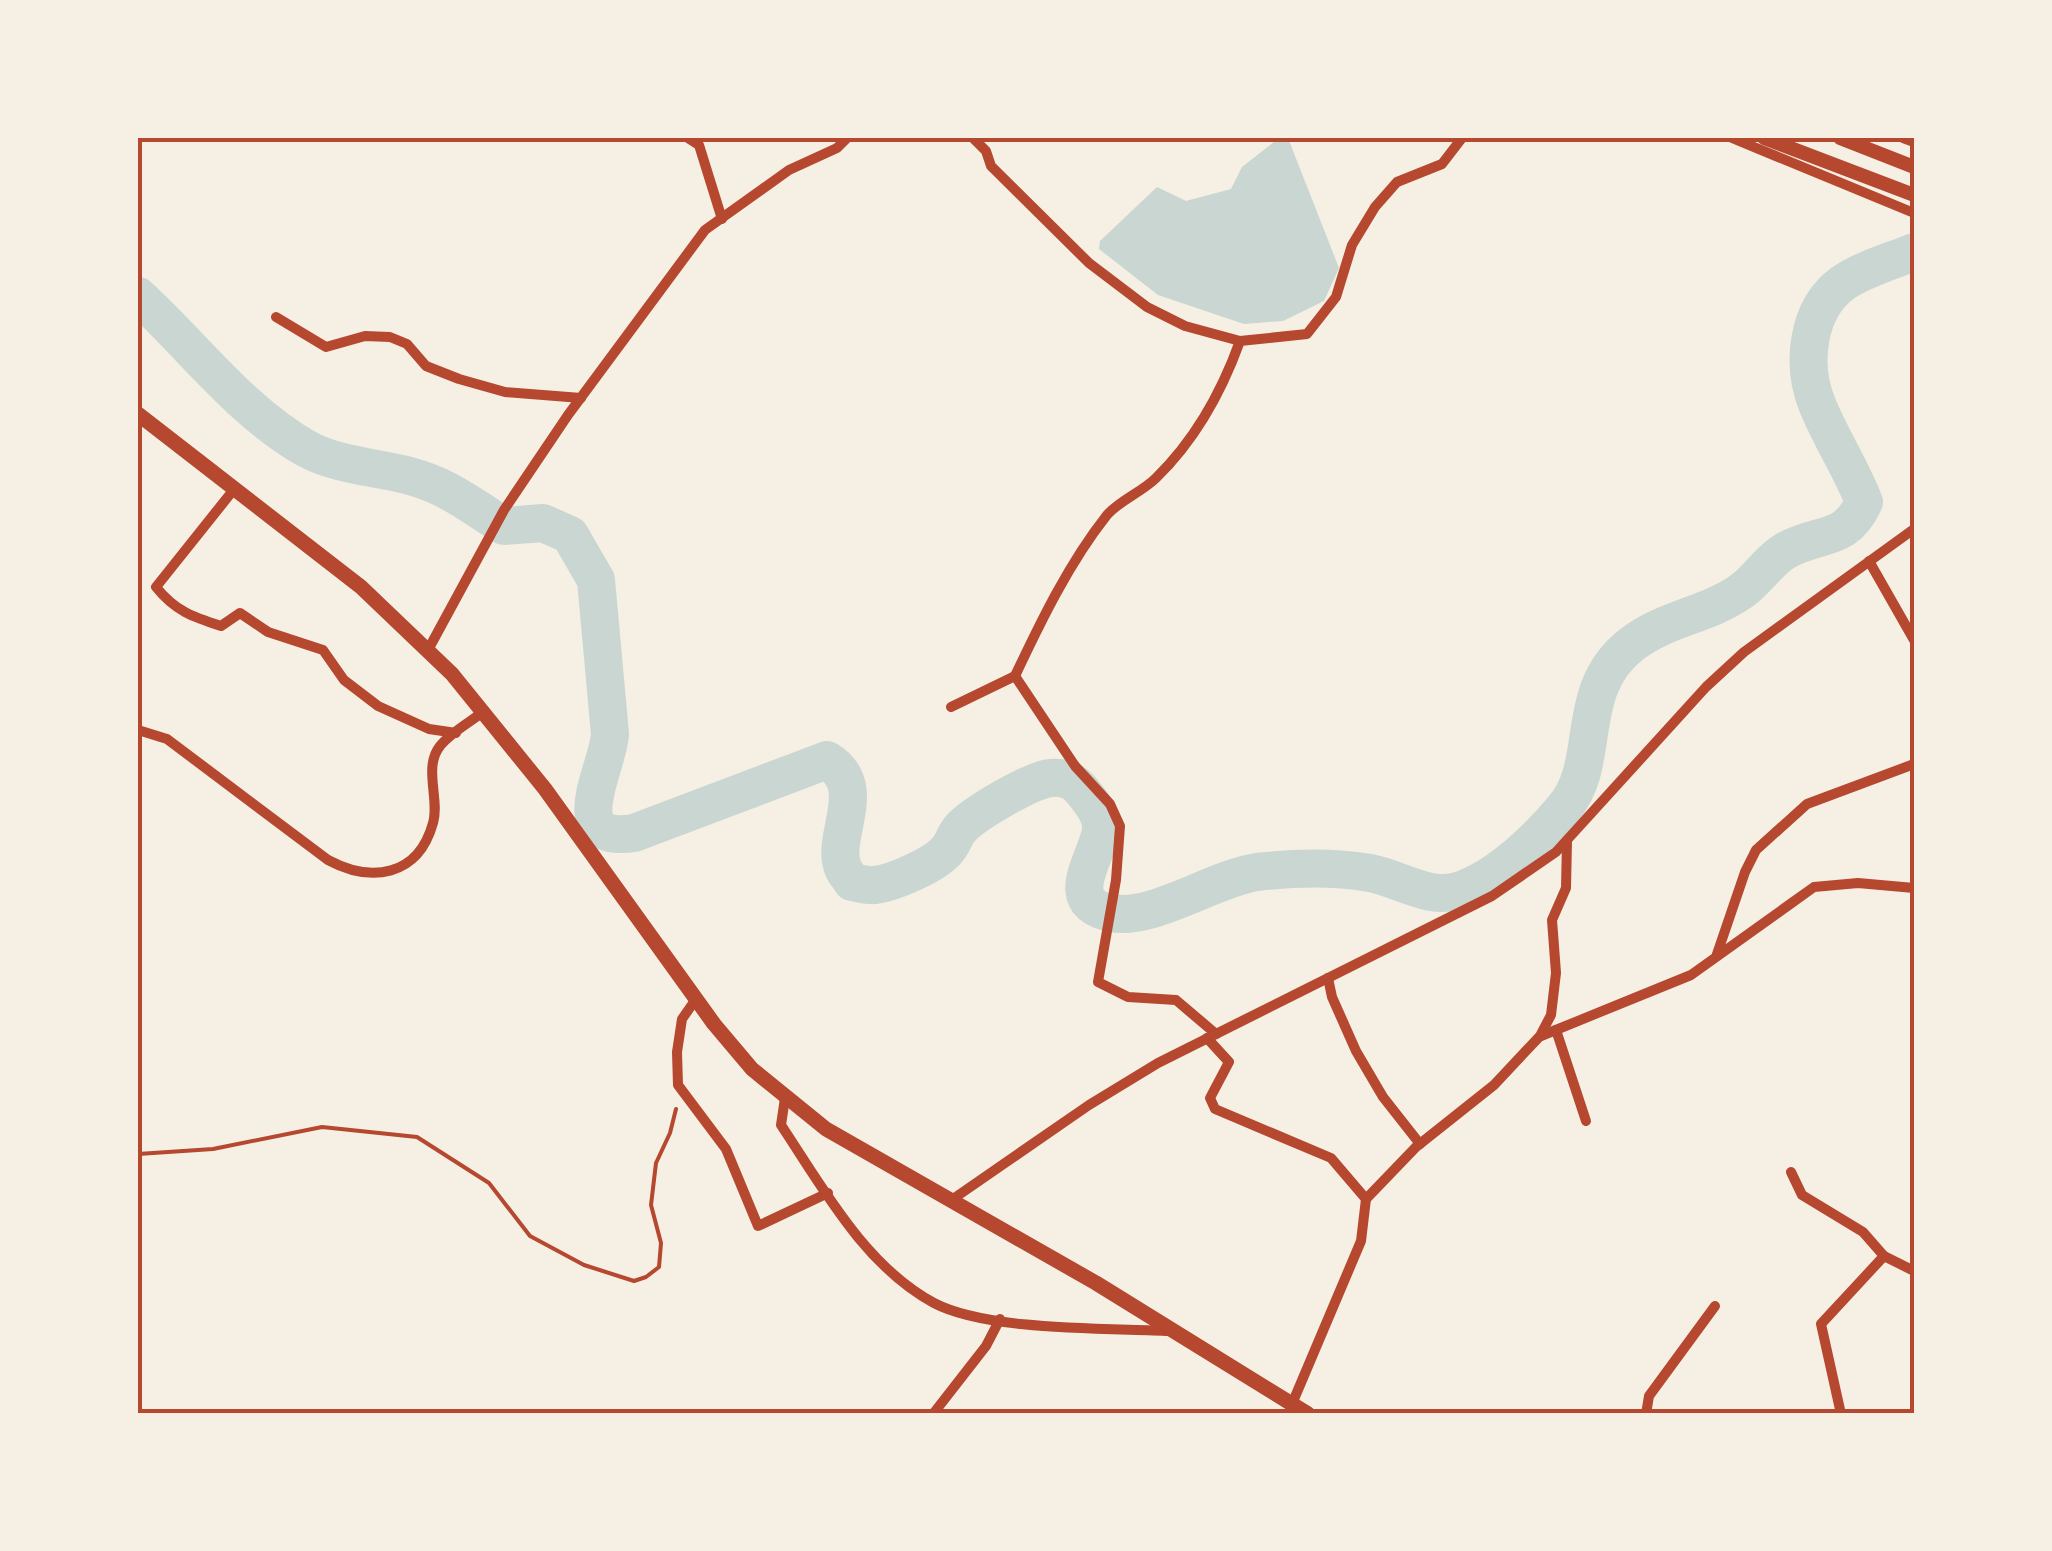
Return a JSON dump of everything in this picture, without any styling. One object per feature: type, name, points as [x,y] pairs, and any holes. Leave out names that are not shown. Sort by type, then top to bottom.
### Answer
[{"type":"main road","points":[[1764,138],[1914,195]]},
{"type":"main road","points":[[1840,138],[1910,165]]},
{"type":"main road","points":[[139,419],[361,587],[452,674],[546,789],[696,999],[752,1068],[785,1098],[826,1129],[1096,1282],[1308,1414]]},
{"type":"street","points":[[688,138],[698,145],[722,218]]},
{"type":"street","points":[[428,650],[504,510],[581,398],[706,230],[790,170],[837,148],[847,138]]},
{"type":"street","points":[[972,138],[986,151],[991,166],[1104,274],[1147,307],[1186,326],[1240,341],[1307,334],[1336,297],[1352,245],[1375,207],[1398,182],[1442,164],[1462,138]]},
{"type":"street","points":[[1732,138],[1914,212]]},
{"type":"street","points":[[1903,138],[1914,142]]},
{"type":"street","points":[[276,317],[326,347],[366,336],[390,338],[407,344],[426,366],[459,379],[505,392],[581,398]]},
{"type":"street","points":[[951,707],[1015,676],[1045,612],[1110,512],[1152,483],[1170,465],[1224,384],[1240,341]]},
{"type":"street","points":[[235,488],[156,587],[170,604],[186,616],[221,626],[240,613],[268,632],[322,650],[344,680],[378,706],[429,729],[456,733]]},
{"type":"street","points":[[950,1202],[1089,1105],[1158,1063],[1526,876],[1567,841],[1744,652],[1914,529]]},
{"type":"street","points":[[1868,561],[1914,640]]},
{"type":"street","points":[[1015,676],[1075,766],[1110,804],[1120,826],[1116,880],[1098,982],[1128,997],[1176,1000],[1211,1036],[1229,1062],[1210,1098],[1215,1109],[1331,1158],[1366,1198]]},
{"type":"street","points":[[138,730],[168,740],[328,860],[352,873],[378,874],[403,866],[422,846],[434,821],[434,762],[438,747],[483,712]]},
{"type":"street","points":[[1717,955],[1756,850],[1807,804],[1914,764]]},
{"type":"street","points":[[1292,1404],[1361,1241],[1366,1198],[1420,1144],[1494,1085],[1540,1036],[1551,1014],[1556,974],[1552,920],[1566,888],[1567,841]]},
{"type":"street","points":[[1540,1036],[1692,976],[1814,887],[1858,883],[1914,888]]},
{"type":"street","points":[[1328,978],[1356,1052],[1382,1096],[1420,1144]]},
{"type":"street","points":[[696,999],[682,1019],[678,1084],[726,1148],[758,1226],[828,1194]]},
{"type":"street","points":[[1556,1030],[1586,1121]]},
{"type":"street","points":[[785,1098],[781,1126],[872,1254],[908,1286],[937,1304],[1046,1325],[1174,1331]]},
{"type":"street","points":[[1790,1172],[1802,1196],[1863,1232],[1884,1256],[1914,1271]]},
{"type":"street","points":[[1841,1414],[1820,1324],[1884,1256]]},
{"type":"street","points":[[1646,1414],[1649,1396],[1714,1306]]},
{"type":"street","points":[[934,1414],[986,1346],[1000,1319]]},
{"type":"path","points":[[138,1154],[213,1150],[322,1127],[417,1137],[490,1183],[530,1236],[584,1265],[634,1280],[646,1277],[658,1267],[661,1243],[651,1205],[656,1162],[670,1133],[678,1084]]},
{"type":"shaded area","points":[[1279,138],[1288,138],[1339,268],[1324,301],[1283,321],[1244,324],[1158,295],[1099,249],[1100,241],[1157,187],[1186,201],[1231,189],[1242,167]]},
{"type":"waterway","points":[[138,296],[239,397],[307,449],[345,463],[424,480],[504,526],[543,523],[570,535],[596,580],[610,734],[594,801],[599,827],[612,833],[634,833],[827,760],[840,771],[846,784],[847,812],[840,855],[843,868],[852,882],[875,885],[903,877],[934,861],[948,849],[958,831],[1003,799],[1042,780],[1061,778],[1080,788],[1100,820],[1100,836],[1084,887],[1087,899],[1095,907],[1128,914],[1164,905],[1240,876],[1284,870],[1370,873],[1425,891],[1447,893],[1488,877],[1516,856],[1554,820],[1576,790],[1594,704],[1613,662],[1645,635],[1727,600],[1785,551],[1840,531],[1857,515],[1864,502],[1812,388],[1810,338],[1822,307],[1843,283],[1914,252]]}]
